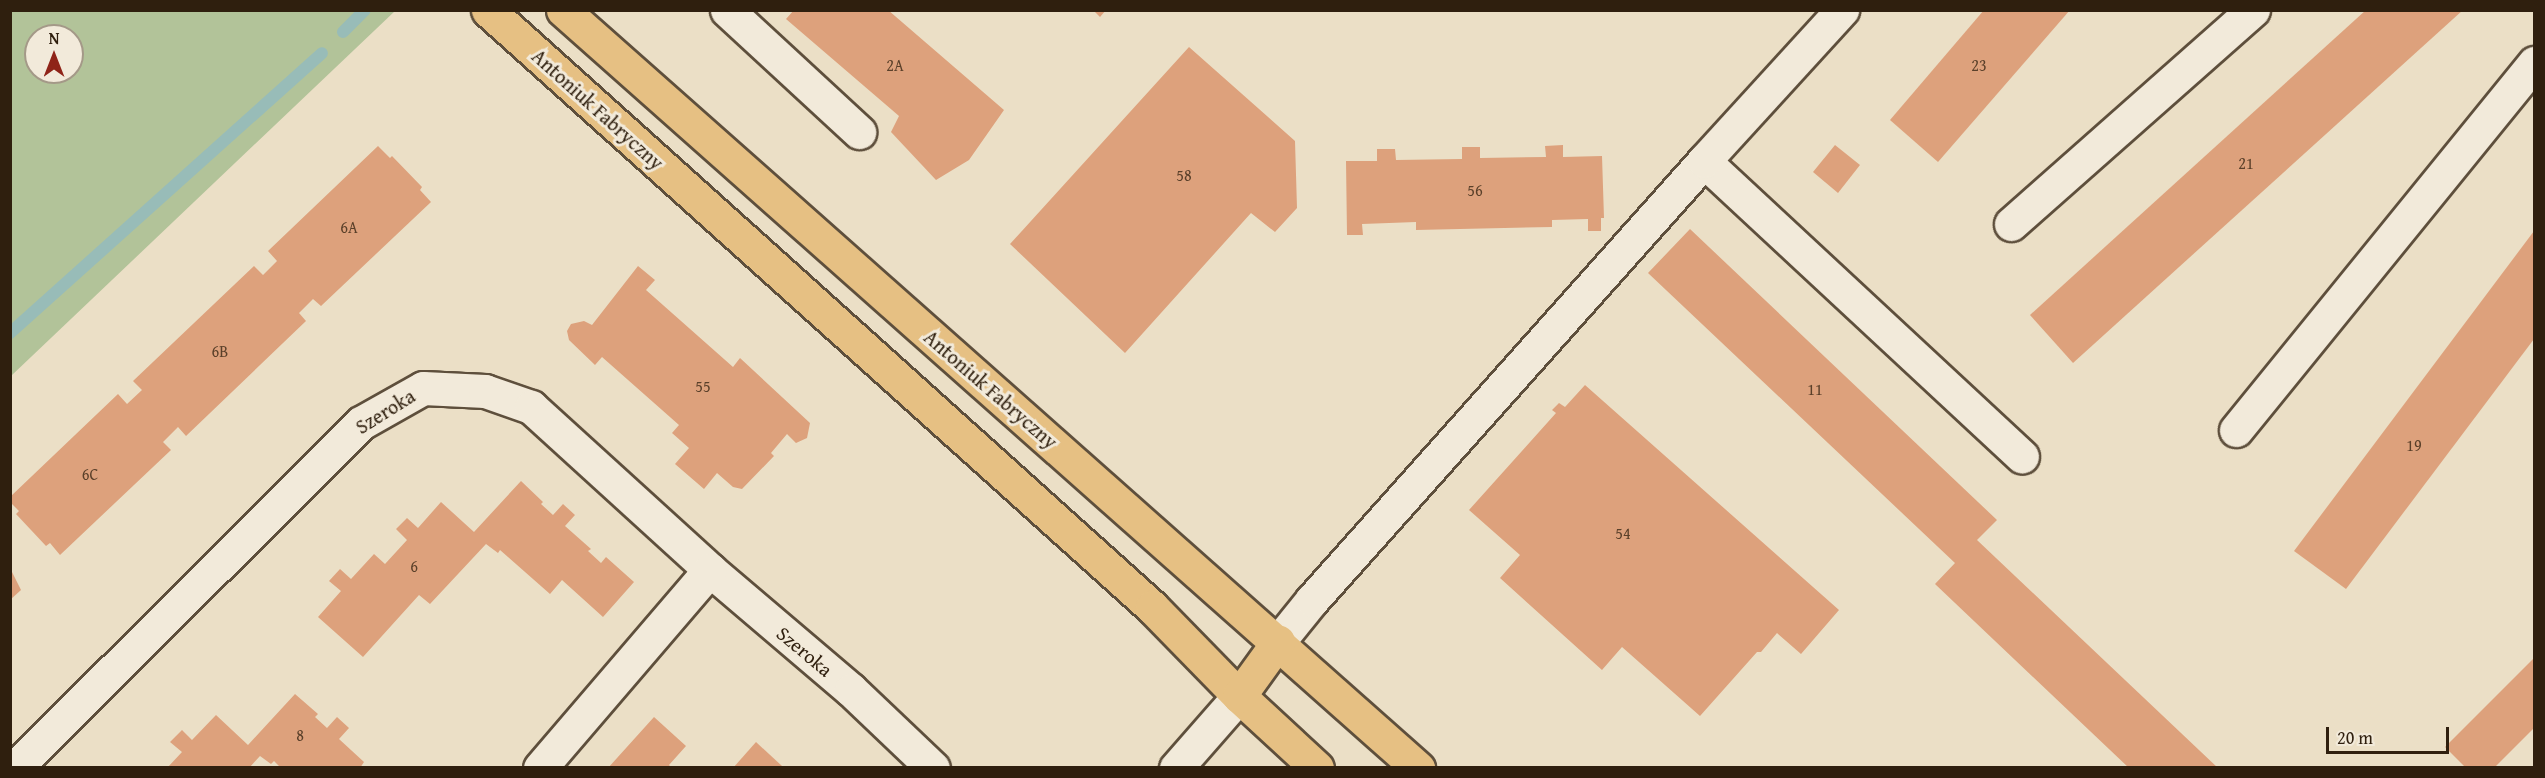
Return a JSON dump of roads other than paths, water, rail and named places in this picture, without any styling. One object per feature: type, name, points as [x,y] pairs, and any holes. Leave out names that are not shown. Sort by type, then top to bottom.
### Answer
[{"type":"main road","name":"Antoniuk Fabryczny","points":[[488,10],[1152,607],[1239,696],[1317,768]]},
{"type":"main road","name":"Antoniuk Fabryczny","points":[[563,10],[1418,768]]},
{"type":"main road","points":[[1239,696],[1278,642]]},
{"type":"street","points":[[727,10],[858,132]]},
{"type":"street","points":[[2011,224],[2253,10]]},
{"type":"street","points":[[1278,642],[1704,161],[1834,19]]},
{"type":"street","points":[[2236,430],[2535,63]]},
{"type":"street","points":[[1704,161],[2022,456]]},
{"type":"street","name":"Szeroka","points":[[15,768],[361,423],[423,387],[485,391],[531,407],[710,570],[851,690],[933,768]]},
{"type":"street","points":[[540,768],[710,570]]},
{"type":"street","points":[[1176,768],[1239,696]]},
{"type":"waterway","points":[[343,32],[365,10]]},
{"type":"waterway","points":[[10,333],[322,53]]}]
